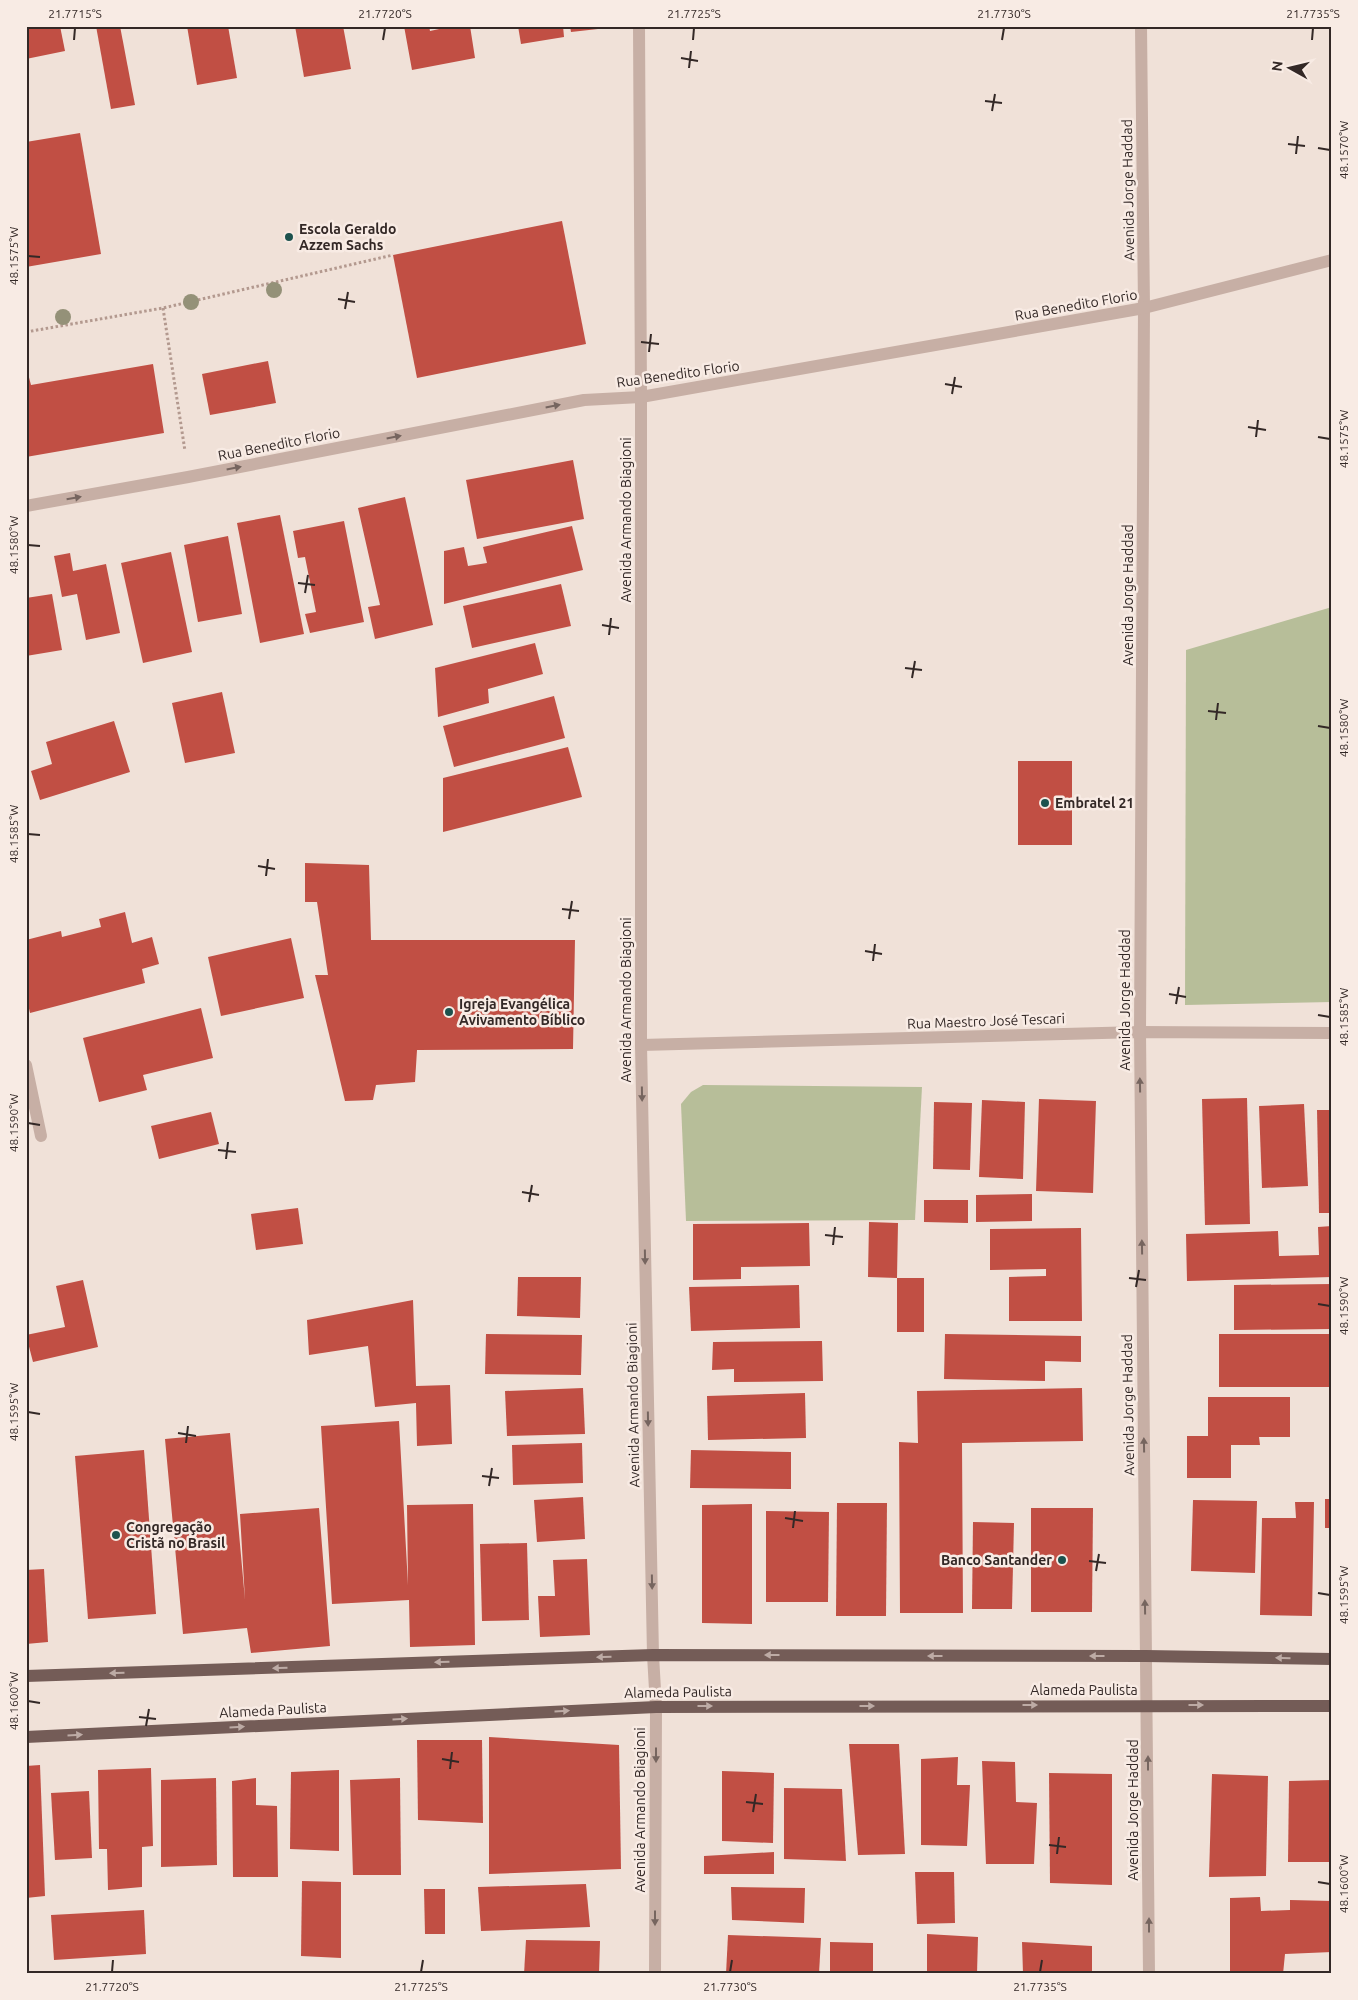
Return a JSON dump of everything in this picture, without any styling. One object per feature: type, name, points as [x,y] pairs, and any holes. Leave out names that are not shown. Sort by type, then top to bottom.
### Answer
[{"type":"main road","points":[[26,1676],[653,1655],[1146,1656],[1332,1659]]},
{"type":"main road","name":"Alameda Paulista","points":[[26,1737],[656,1707],[1332,1706]]},
{"type":"street","name":"Avenida Armando Biagioni","points":[[639,26],[641,1045],[653,1655],[656,1707],[655,1974]]},
{"type":"street","name":"Avenida Jorge Haddad","points":[[1141,26],[1144,308],[1140,1032],[1150,1974]]},
{"type":"street","name":"Rua Benedito Florio","points":[[26,506],[188,477],[584,400],[641,397],[1144,308],[1332,260]]},
{"type":"street","name":"Rua Maestro José Tescari","points":[[641,1045],[1140,1032],[1332,1033]]},
{"type":"street","points":[[26,1065],[42,1136]]},
{"type":"path","points":[[26,332],[163,308],[392,255]]},
{"type":"path","points":[[163,308],[184,441]]},
{"type":"green space","points":[[1332,607],[1332,1002],[1185,1005],[1186,650]]},
{"type":"green space","points":[[703,1085],[922,1087],[915,1220],[686,1221],[681,1104],[691,1092]]},
{"type":"building","points":[[26,26],[60,26],[65,51],[26,59]]},
{"type":"building","points":[[96,26],[120,26],[135,105],[111,109]]},
{"type":"building","points":[[187,26],[228,26],[237,78],[197,85]]},
{"type":"building","points":[[295,26],[343,26],[351,69],[304,77]]},
{"type":"building","points":[[404,26],[429,26],[430,31],[453,26],[470,26],[475,58],[412,70]]},
{"type":"building","points":[[518,26],[563,26],[564,37],[521,44]]},
{"type":"building","points":[[570,26],[598,26],[598,29],[571,32]]},
{"type":"building","points":[[80,133],[101,254],[26,267],[26,142]]},
{"type":"building","points":[[562,221],[586,344],[417,378],[393,255]]},
{"type":"building","points":[[268,361],[276,403],[210,415],[202,374]]},
{"type":"building","points":[[153,364],[164,433],[26,457],[26,366],[31,385]]},
{"type":"building","points":[[573,460],[584,519],[477,539],[466,480]]},
{"type":"building","points":[[405,497],[433,625],[375,639],[368,607],[380,605],[358,508]]},
{"type":"building","points":[[280,515],[304,634],[260,643],[237,523]]},
{"type":"building","points":[[344,521],[364,622],[310,633],[305,614],[316,612],[305,557],[298,558],[293,531]]},
{"type":"building","points":[[572,526],[583,570],[444,604],[444,551],[464,547],[468,566],[487,563],[483,547]]},
{"type":"building","points":[[228,536],[242,614],[198,622],[184,545]]},
{"type":"building","points":[[171,552],[192,652],[143,663],[121,563]]},
{"type":"building","points":[[70,553],[73,571],[106,564],[120,633],[86,640],[77,594],[62,597],[54,556]]},
{"type":"building","points":[[561,584],[571,626],[472,648],[463,606]]},
{"type":"building","points":[[52,594],[62,650],[26,656],[26,598]]},
{"type":"building","points":[[535,643],[543,674],[488,689],[489,703],[438,717],[435,668]]},
{"type":"building","points":[[222,692],[235,753],[185,763],[172,703]]},
{"type":"building","points":[[554,696],[565,738],[454,767],[443,726]]},
{"type":"building","points":[[114,721],[130,772],[40,800],[31,771],[52,764],[46,742]]},
{"type":"building","points":[[568,747],[582,797],[443,832],[443,778]]},
{"type":"building","name":"Embratel 21","points":[[1018,761],[1072,761],[1072,845],[1018,845]]},
{"type":"building","name":"Igreja Evangélica Avivamento Bíblico","points":[[305,863],[369,865],[371,940],[575,940],[573,1049],[417,1050],[415,1082],[376,1085],[373,1100],[345,1101],[315,975],[328,975],[317,902],[305,902]]},
{"type":"building","points":[[125,912],[132,943],[152,937],[159,964],[142,969],[145,983],[30,1013],[28,1004],[26,1005],[26,940],[61,931],[62,937],[101,927],[99,919]]},
{"type":"building","points":[[291,938],[304,998],[221,1016],[208,957]]},
{"type":"building","points":[[201,1008],[213,1058],[143,1075],[147,1090],[99,1102],[83,1038]]},
{"type":"building","points":[[1247,1098],[1250,1224],[1205,1225],[1202,1099]]},
{"type":"building","points":[[1039,1099],[1096,1101],[1093,1193],[1036,1191]]},
{"type":"building","points":[[982,1100],[1025,1102],[1023,1179],[979,1177]]},
{"type":"building","points":[[934,1102],[972,1103],[970,1170],[933,1169]]},
{"type":"building","points":[[1304,1104],[1308,1186],[1262,1188],[1259,1106]]},
{"type":"building","points":[[1317,1110],[1332,1110],[1332,1213],[1319,1213]]},
{"type":"building","points":[[211,1112],[219,1144],[159,1159],[151,1126]]},
{"type":"building","points":[[1032,1194],[1032,1221],[976,1222],[976,1195]]},
{"type":"building","points":[[924,1200],[968,1200],[968,1223],[924,1222]]},
{"type":"building","points":[[298,1208],[303,1244],[256,1250],[251,1214]]},
{"type":"building","points":[[869,1222],[898,1223],[897,1278],[868,1277]]},
{"type":"building","points":[[809,1223],[810,1266],[741,1267],[741,1279],[693,1280],[693,1224]]},
{"type":"building","points":[[1332,1226],[1332,1277],[1187,1281],[1186,1234],[1278,1231],[1279,1256],[1319,1255],[1318,1227]]},
{"type":"building","points":[[1081,1228],[1082,1321],[1009,1321],[1009,1277],[1046,1276],[1046,1269],[990,1270],[990,1229]]},
{"type":"building","points":[[518,1277],[581,1277],[580,1318],[517,1316]]},
{"type":"building","points":[[897,1278],[924,1278],[924,1332],[897,1332]]},
{"type":"building","points":[[83,1280],[98,1347],[33,1362],[26,1335],[65,1327],[56,1286]]},
{"type":"building","points":[[1332,1284],[1332,1329],[1234,1330],[1234,1285]]},
{"type":"building","points":[[799,1285],[800,1328],[691,1331],[689,1287]]},
{"type":"building","points":[[413,1300],[416,1386],[450,1385],[452,1444],[417,1446],[416,1403],[375,1407],[368,1346],[309,1355],[307,1320]]},
{"type":"building","points":[[486,1334],[582,1335],[581,1375],[485,1374]]},
{"type":"building","points":[[945,1334],[1081,1336],[1081,1362],[1045,1361],[1045,1381],[944,1379]]},
{"type":"building","points":[[1219,1334],[1332,1334],[1332,1387],[1219,1387]]},
{"type":"building","points":[[822,1341],[823,1381],[734,1382],[734,1369],[712,1370],[713,1342]]},
{"type":"building","points":[[583,1388],[585,1434],[507,1436],[505,1391]]},
{"type":"building","points":[[1082,1388],[1083,1441],[962,1443],[963,1613],[900,1613],[899,1442],[918,1443],[917,1391]]},
{"type":"building","points":[[805,1393],[806,1438],[708,1440],[707,1396]]},
{"type":"building","points":[[1208,1397],[1290,1397],[1290,1437],[1259,1437],[1260,1445],[1231,1445],[1231,1478],[1187,1478],[1187,1436],[1208,1436]]},
{"type":"building","points":[[399,1421],[408,1585],[407,1505],[473,1504],[475,1645],[410,1647],[409,1600],[332,1604],[321,1426]]},
{"type":"building","points":[[230,1433],[245,1600],[240,1514],[319,1508],[330,1646],[251,1653],[247,1628],[183,1634],[165,1439]]},
{"type":"building","points":[[582,1443],[583,1483],[513,1485],[512,1445]]},
{"type":"building","name":"Congregação Cristã no Brasil","points":[[144,1450],[156,1614],[88,1619],[75,1456]]},
{"type":"building","points":[[691,1450],[791,1452],[791,1489],[690,1488]]},
{"type":"building","points":[[583,1497],[585,1539],[537,1542],[534,1500]]},
{"type":"building","points":[[1325,1499],[1332,1499],[1332,1528],[1325,1528]]},
{"type":"building","points":[[1193,1500],[1257,1501],[1255,1573],[1191,1571]]},
{"type":"building","points":[[1295,1502],[1314,1502],[1312,1616],[1260,1615],[1262,1518],[1296,1518]]},
{"type":"building","points":[[837,1503],[887,1503],[886,1616],[836,1616]]},
{"type":"building","points":[[752,1504],[752,1624],[702,1623],[702,1505]]},
{"type":"building","name":"Banco Santander","points":[[1031,1508],[1093,1508],[1092,1612],[1031,1612]]},
{"type":"building","points":[[766,1511],[829,1512],[828,1602],[766,1602]]},
{"type":"building","points":[[973,1522],[1014,1523],[1012,1609],[972,1609]]},
{"type":"building","points":[[527,1543],[529,1620],[482,1621],[480,1544]]},
{"type":"building","points":[[587,1559],[590,1635],[540,1637],[538,1596],[555,1596],[553,1560]]},
{"type":"building","points":[[44,1569],[48,1642],[26,1644],[26,1570]]},
{"type":"building","points":[[489,1737],[619,1745],[621,1869],[489,1874]]},
{"type":"building","points":[[417,1740],[482,1740],[483,1823],[418,1820]]},
{"type":"building","points":[[849,1744],[899,1744],[905,1854],[858,1855]]},
{"type":"building","points":[[958,1757],[957,1785],[970,1785],[967,1846],[921,1845],[921,1759]]},
{"type":"building","points":[[982,1761],[1015,1762],[1016,1802],[1037,1803],[1034,1864],[986,1864]]},
{"type":"building","points":[[40,1765],[45,1896],[26,1898],[26,1766]]},
{"type":"building","points":[[151,1768],[153,1846],[142,1847],[142,1887],[108,1890],[107,1849],[99,1849],[98,1770]]},
{"type":"building","points":[[339,1770],[339,1851],[290,1849],[291,1772]]},
{"type":"building","points":[[722,1771],[774,1773],[773,1843],[722,1841]]},
{"type":"building","points":[[1049,1773],[1112,1774],[1112,1885],[1050,1883]]},
{"type":"building","points":[[1212,1774],[1268,1776],[1266,1876],[1209,1877]]},
{"type":"building","points":[[216,1778],[217,1865],[161,1867],[161,1780]]},
{"type":"building","points":[[256,1778],[256,1805],[277,1806],[278,1877],[233,1877],[232,1781]]},
{"type":"building","points":[[400,1778],[401,1875],[353,1875],[350,1780]]},
{"type":"building","points":[[1332,1780],[1332,1862],[1288,1862],[1289,1781]]},
{"type":"building","points":[[784,1788],[842,1789],[846,1861],[784,1859]]},
{"type":"building","points":[[89,1791],[92,1858],[55,1860],[51,1793]]},
{"type":"building","points":[[774,1852],[774,1874],[704,1874],[704,1856]]},
{"type":"building","points":[[915,1872],[954,1872],[955,1923],[917,1924]]},
{"type":"building","points":[[302,1881],[341,1882],[341,1958],[301,1956]]},
{"type":"building","points":[[586,1884],[590,1927],[481,1931],[478,1887]]},
{"type":"building","points":[[731,1887],[805,1888],[804,1923],[732,1920]]},
{"type":"building","points":[[424,1889],[445,1889],[445,1934],[425,1934]]},
{"type":"building","points":[[1260,1897],[1261,1911],[1290,1910],[1290,1900],[1332,1901],[1332,1952],[1285,1954],[1283,1974],[1230,1974],[1230,1898]]},
{"type":"building","points":[[144,1910],[146,1954],[54,1960],[51,1915]]},
{"type":"building","points":[[927,1934],[978,1937],[977,1974],[927,1974]]},
{"type":"building","points":[[728,1935],[821,1938],[819,1974],[726,1974]]},
{"type":"building","points":[[526,1940],[600,1941],[599,1974],[524,1974]]},
{"type":"building","points":[[830,1942],[873,1943],[873,1974],[830,1974]]},
{"type":"building","points":[[1022,1942],[1092,1946],[1092,1974],[1023,1974]]},
{"type":"place","name":"Escola Geraldo Azzem Sachs","points":[[289,237]]},
{"type":"place","name":"Embratel 21","points":[[1045,803]]},
{"type":"place","name":"Igreja Evangélica Avivamento Bíblico","points":[[449,1012]]},
{"type":"place","name":"Congregação Cristã no Brasil","points":[[116,1535]]},
{"type":"place","name":"Banco Santander","points":[[1062,1560]]}]
